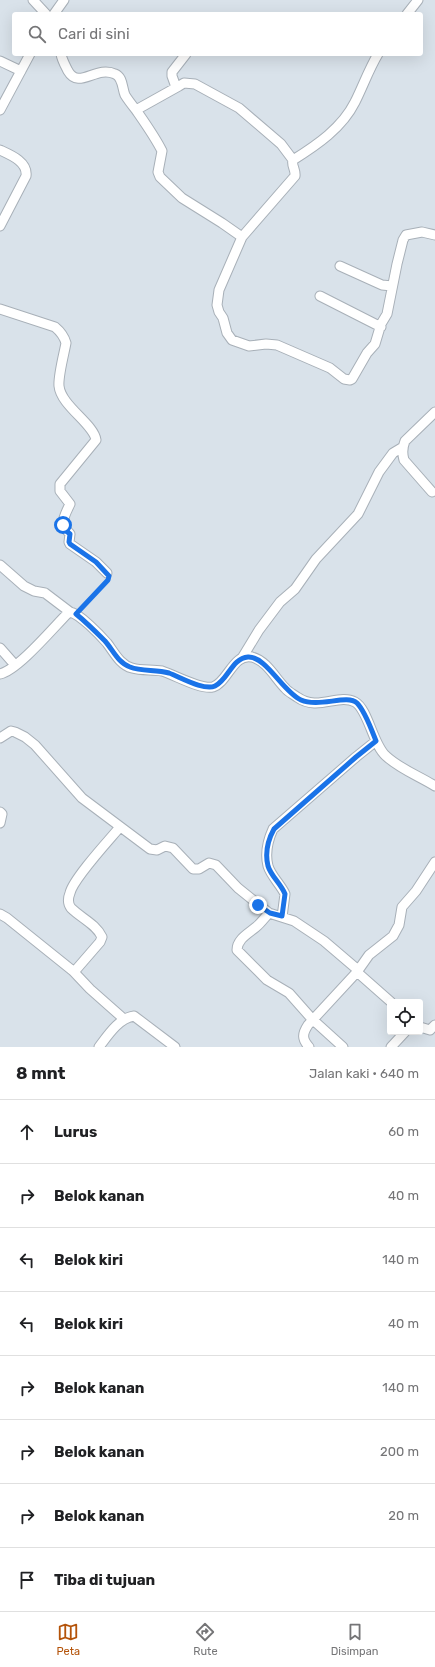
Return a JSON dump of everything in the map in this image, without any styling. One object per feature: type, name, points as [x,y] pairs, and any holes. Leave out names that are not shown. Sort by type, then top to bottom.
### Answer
[{"type":"street","points":[[34,0],[44,12]]},
{"type":"street","points":[[55,12],[64,0]]},
{"type":"street","points":[[409,12],[418,0]]},
{"type":"street","points":[[0,110],[29,56]]},
{"type":"street","points":[[62,56],[71,76],[74,79],[80,79],[103,71],[118,75],[126,96],[162,151],[158,172],[160,177],[182,198],[242,237]]},
{"type":"street","points":[[176,87],[172,72],[184,56]]},
{"type":"street","points":[[293,160],[325,138],[347,114],[355,102],[377,56]]},
{"type":"street","points":[[0,61],[21,71]]},
{"type":"street","points":[[136,110],[184,83],[195,84],[239,108],[280,144],[293,160],[292,164],[296,172],[295,176],[242,237],[219,290],[217,304],[225,322],[227,333],[232,340],[249,346],[266,344],[277,345],[330,368],[348,381],[352,379],[367,353],[375,344],[387,314],[403,240],[406,235],[422,232],[435,235]]},
{"type":"street","points":[[0,150],[21,163],[26,168],[27,172],[0,224]]},
{"type":"street","points":[[340,266],[382,285],[392,286]]},
{"type":"street","points":[[320,296],[381,327]]},
{"type":"street","points":[[0,309],[55,327],[62,333],[66,343],[59,385],[61,393],[94,434],[96,440],[60,484],[60,491],[70,504],[63,525],[64,529],[70,534],[70,544],[96,562],[107,573]]},
{"type":"street","points":[[432,492],[404,460],[402,455],[405,441],[435,412]]},
{"type":"street","points":[[0,565],[24,586],[34,591],[45,593],[73,613],[106,642],[119,660],[132,668],[160,671],[202,686],[213,687],[218,684],[231,668],[242,658],[259,630],[280,602],[295,589],[316,559],[358,514],[379,472],[393,453],[403,447]]},
{"type":"street","points":[[0,674],[6,672],[31,652],[67,614],[73,613]]},
{"type":"street","points":[[0,648],[15,665]]},
{"type":"street","points":[[242,658],[252,657],[261,661],[286,689],[301,700],[318,704],[350,700],[357,703],[362,710],[376,741],[386,756],[435,786]]},
{"type":"street","points":[[0,738],[11,731],[25,737],[35,745],[82,798],[150,849],[157,850],[165,846],[173,848],[193,869],[199,869],[210,863],[216,866],[238,888],[270,913],[290,918],[324,941],[387,999]]},
{"type":"street","points":[[282,916],[285,894],[268,867],[267,846],[269,838],[274,829],[376,741]]},
{"type":"street","points":[[0,812],[2,814],[2,818],[0,822]]},
{"type":"street","points":[[74,972],[100,942],[102,937],[98,931],[72,909],[69,904],[70,892],[78,879],[120,827]]},
{"type":"street","points":[[309,1047],[303,1040],[303,1036],[312,1019],[358,971],[369,955],[393,936],[399,925],[402,907],[416,891],[435,862]]},
{"type":"street","points":[[270,913],[242,938],[238,944],[237,950],[267,980],[289,993],[312,1019],[343,1047]]},
{"type":"street","points":[[0,914],[48,949],[124,1019]]},
{"type":"street","points":[[99,1047],[124,1019],[134,1016],[175,1047]]},
{"type":"street","points":[[423,1028],[430,1030],[435,1025]]},
{"type":"street","points":[[391,1047],[402,1035]]},
{"type":"path","points":[[73,613],[108,580],[109,576],[107,573]]},
{"type":"route","points":[[63,525],[64,529],[70,534],[70,544],[96,562],[109,576],[108,580],[76,614],[106,642],[119,660],[126,666],[141,670],[160,671],[202,686],[213,687],[218,684],[231,668],[242,658],[252,657],[261,661],[286,689],[301,700],[318,704],[336,700],[350,700],[357,703],[362,710],[376,741],[274,829],[267,846],[268,867],[283,888],[286,896],[282,916],[273,915],[258,905]]}]
